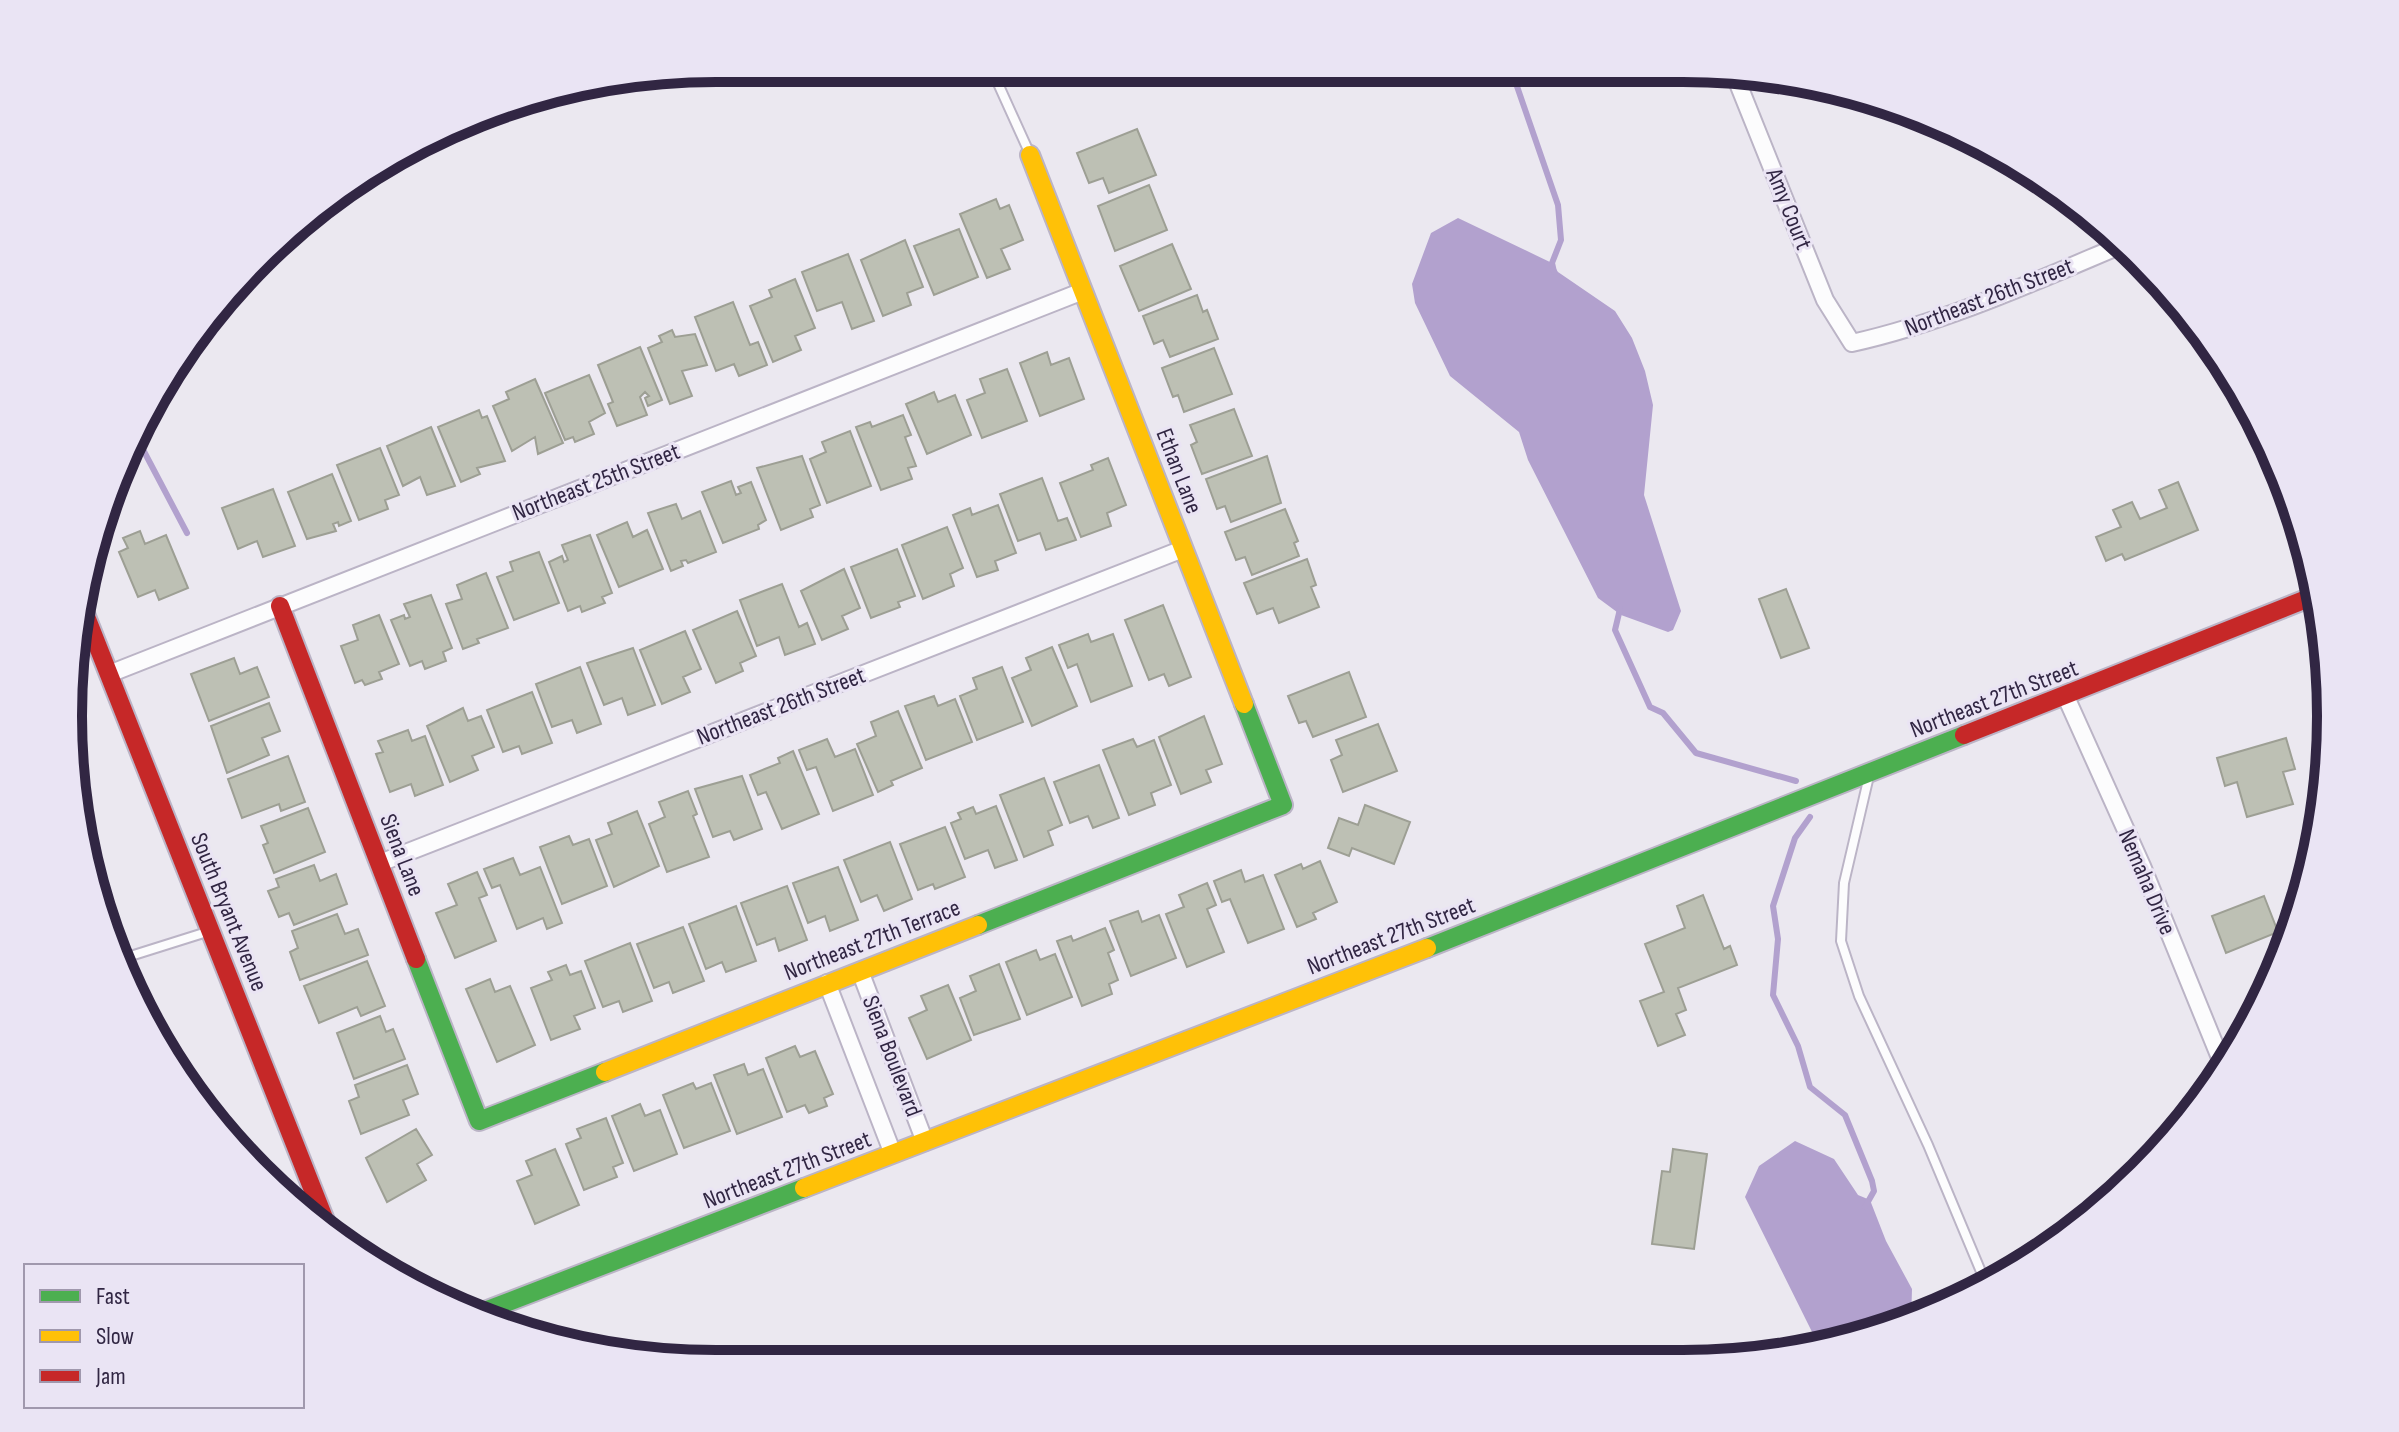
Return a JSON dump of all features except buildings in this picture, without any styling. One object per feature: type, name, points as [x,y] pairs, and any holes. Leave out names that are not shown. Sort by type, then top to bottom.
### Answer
[{"type":"street","name":"Amy Court","points":[[1738,84],[1825,300],[1852,343]]},
{"type":"street","name":"Ethan Lane","points":[[1030,155],[1283,805]]},
{"type":"street","name":"Northeast 26th Street","points":[[1852,343],[1899,333],[1941,318],[2111,249]]},
{"type":"street","name":"Northeast 25th Street","points":[[109,674],[1083,291]]},
{"type":"street","name":"Northeast 26th Street","points":[[380,863],[1183,549]]},
{"type":"street","name":"Northeast 27th Street","points":[[491,1309],[2066,697],[2306,599]]},
{"type":"street","name":"Siena Lane","points":[[280,606],[479,1121]]},
{"type":"street","name":"South Bryant Avenue","points":[[89,623],[322,1212]]},
{"type":"street","name":"Nemaha Drive","points":[[2066,697],[2142,866],[2219,1054]]},
{"type":"street","name":"Northeast 27th Terrace","points":[[479,1121],[1283,805]]},
{"type":"street","name":"Siena Boulevard","points":[[860,971],[925,1142]]},
{"type":"street","name":"Siena Boulevard","points":[[827,983],[893,1154]]},
{"type":"lane","points":[[997,82],[1030,155]]},
{"type":"lane","points":[[1870,773],[1844,883],[1841,941],[1859,996],[1928,1145],[1982,1275]]},
{"type":"lane","points":[[129,956],[210,931]]},
{"type":"shaded area","points":[[1458,218],[1552,263],[1558,272],[1615,311],[1632,338],[1645,371],[1653,405],[1644,495],[1681,611],[1673,630],[1668,632],[1621,615],[1598,598],[1528,460],[1519,432],[1450,376],[1415,303],[1412,284],[1431,233]]},
{"type":"shaded area","points":[[1795,1141],[1834,1159],[1858,1195],[1870,1200],[1886,1241],[1912,1289],[1911,1307],[1814,1336],[1745,1197],[1759,1166]]},
{"type":"waterway","points":[[1515,82],[1558,205],[1561,240],[1552,263],[1554,272]]},
{"type":"waterway","points":[[142,447],[187,533]]},
{"type":"waterway","points":[[1620,609],[1615,630],[1650,707],[1663,713],[1696,753],[1796,781]]},
{"type":"waterway","points":[[1810,817],[1795,838],[1773,906],[1778,939],[1773,995],[1798,1046],[1810,1087],[1845,1115],[1872,1181],[1874,1191],[1865,1207]]},
{"type":"traffic: fast","points":[[978,925],[1283,805],[1244,704]]},
{"type":"traffic: fast","points":[[1427,948],[1964,735]]},
{"type":"traffic: fast","points":[[416,959],[479,1121],[605,1072]]},
{"type":"traffic: fast","points":[[491,1309],[804,1188]]},
{"type":"traffic: slow","points":[[1030,155],[1244,704]]},
{"type":"traffic: slow","points":[[605,1072],[978,925]]},
{"type":"traffic: slow","points":[[804,1188],[1427,948]]},
{"type":"traffic: jam","points":[[1964,735],[2306,599]]},
{"type":"traffic: jam","points":[[280,606],[416,959]]},
{"type":"traffic: jam","points":[[89,623],[322,1212]]}]
